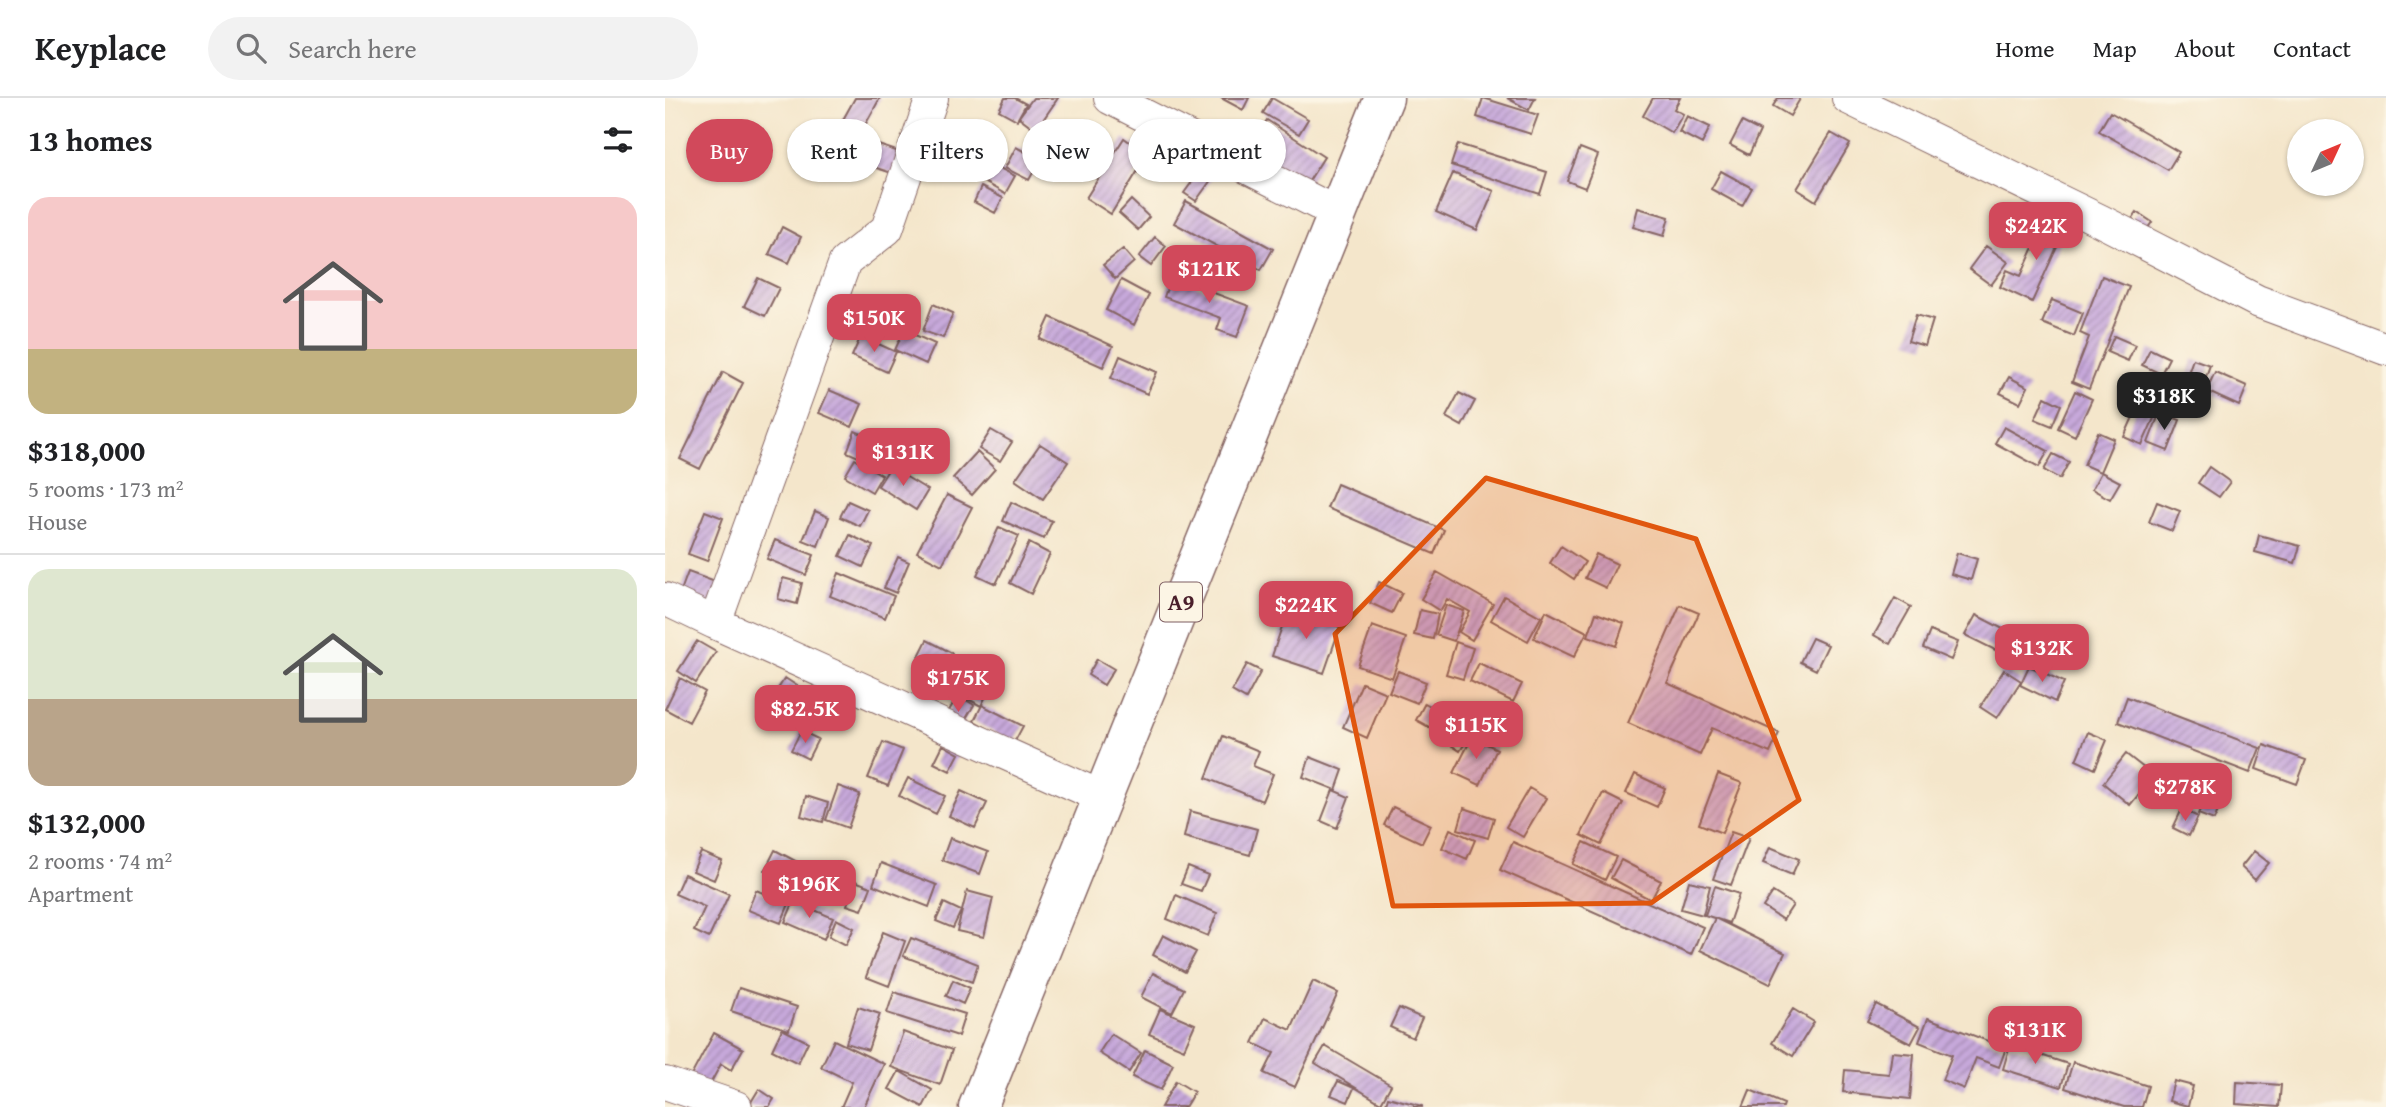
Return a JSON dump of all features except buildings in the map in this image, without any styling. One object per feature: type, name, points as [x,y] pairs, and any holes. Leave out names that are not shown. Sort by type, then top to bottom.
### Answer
[{"type":"main road","name":"A9","points":[[978,1107],[1384,98]]},
{"type":"street","points":[[715,623],[845,262],[887,229],[932,98]]},
{"type":"street","points":[[1110,98],[1337,214]]},
{"type":"street","points":[[1848,98],[2101,221],[2256,301],[2386,349]]},
{"type":"street","points":[[665,599],[1103,797]]},
{"type":"street","points":[[665,1083],[736,1107]]},
{"type":"highlighted area","points":[[1486,478],[1696,539],[1799,800],[1651,903],[1393,906],[1335,634]]}]
